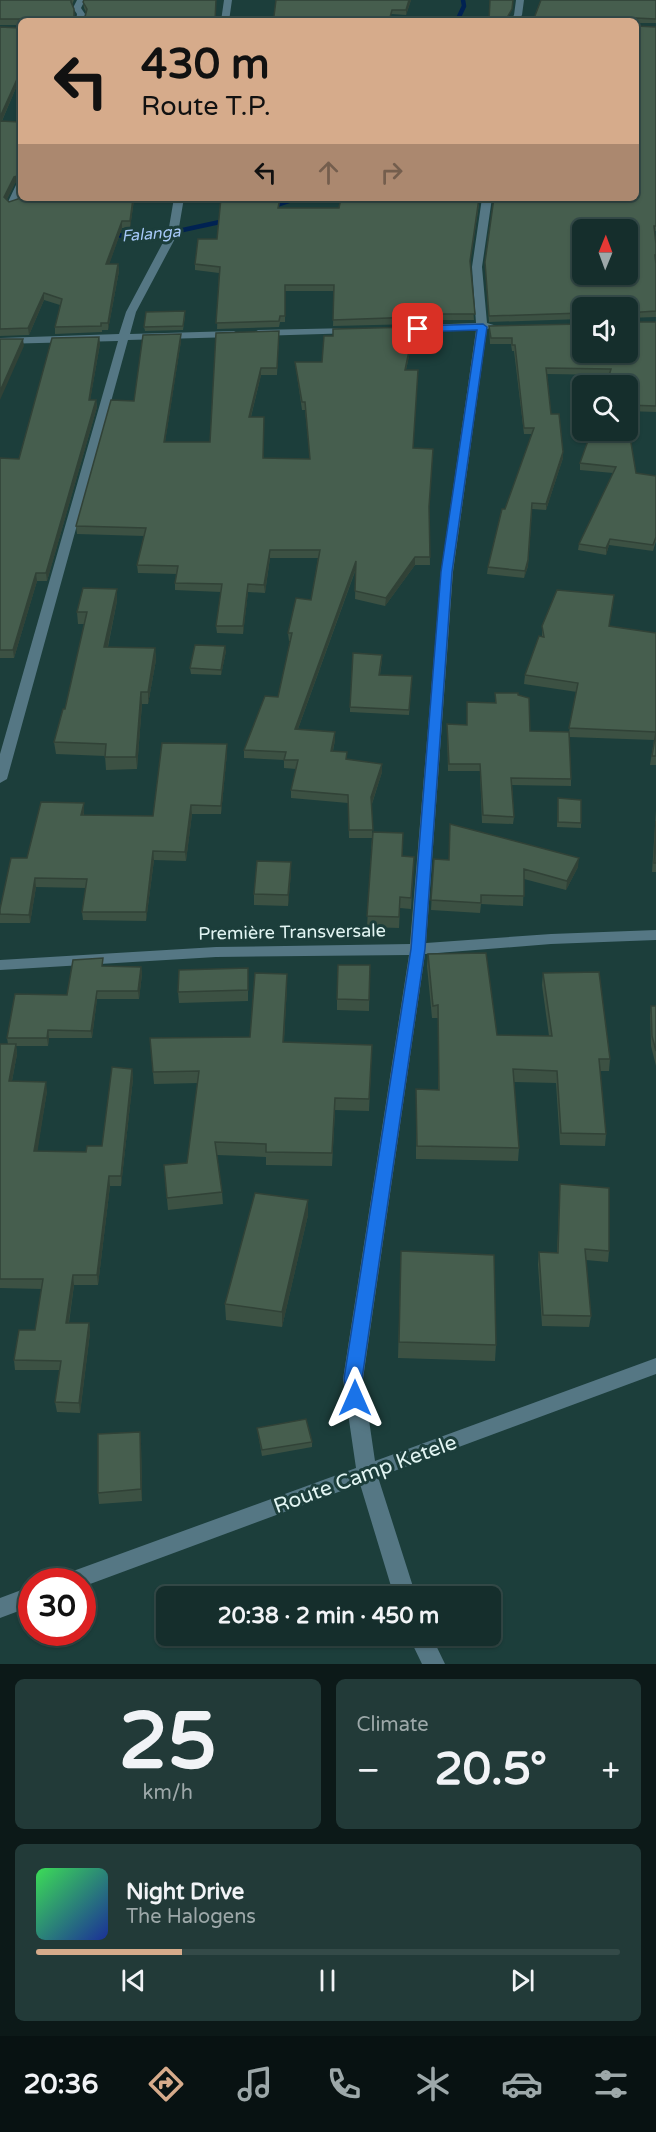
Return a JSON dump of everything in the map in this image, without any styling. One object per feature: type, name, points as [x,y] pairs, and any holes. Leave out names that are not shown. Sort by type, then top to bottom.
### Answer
[{"type":"street","points":[[80,18],[81,14],[77,8],[81,0]]},
{"type":"street","points":[[225,18],[228,0]]},
{"type":"street","points":[[516,18],[520,0]]},
{"type":"street","points":[[12,204],[18,191]]},
{"type":"street","points":[[0,779],[131,312],[173,232],[178,201]]},
{"type":"street","points":[[402,1586],[367,1474],[353,1379],[418,949],[447,572],[483,327],[477,267],[487,201]]},
{"type":"street","points":[[380,330],[505,326]]},
{"type":"street","points":[[0,341],[357,331]]},
{"type":"street","name":"Première Transversale","points":[[0,965],[216,952],[418,949],[551,939],[656,935]]},
{"type":"street","name":"Route Camp Ketele","points":[[96,1573],[656,1366]]},
{"type":"street","points":[[0,1608],[18,1601]]},
{"type":"street","points":[[425,1646],[434,1664]]},
{"type":"building","points":[[0,0],[71,0],[74,17],[85,17],[87,9],[84,0],[216,0],[215,18],[0,19]]},
{"type":"building","points":[[276,0],[409,0],[406,10],[392,10],[390,18],[273,18]]},
{"type":"building","points":[[490,0],[513,0],[508,16],[512,18],[489,18]]},
{"type":"building","points":[[541,0],[656,0],[656,19],[534,18]]},
{"type":"building","points":[[639,26],[656,27],[656,226],[654,226],[656,311],[638,312],[638,297],[572,297],[572,313],[489,316],[485,262],[494,201],[639,201]]},
{"type":"building","points":[[0,27],[18,28],[18,77],[0,117]]},
{"type":"building","points":[[0,121],[18,122],[18,176],[14,177],[4,197],[9,202],[18,199],[18,201],[133,201],[130,221],[122,221],[106,264],[118,264],[108,323],[101,323],[101,326],[55,327],[62,299],[44,293],[28,328],[0,329]]},
{"type":"building","points":[[221,201],[279,201],[278,208],[339,208],[340,201],[479,201],[470,261],[475,314],[417,314],[416,317],[333,320],[334,285],[285,285],[285,316],[280,316],[279,321],[216,323],[220,267],[195,264],[198,239],[217,239]]},
{"type":"building","points":[[185,311],[183,326],[144,327],[146,312]]},
{"type":"building","points":[[638,322],[656,322],[656,406],[638,405],[638,375],[609,375],[611,369],[546,368],[551,414],[559,414],[563,452],[546,504],[532,503],[528,560],[525,571],[488,567],[502,509],[505,509],[534,428],[524,428],[515,345],[512,345],[512,338],[491,338],[489,326],[572,324],[572,363],[638,363]]},
{"type":"building","points":[[414,327],[405,370],[418,370],[413,448],[433,449],[429,507],[430,557],[415,557],[386,598],[355,591],[356,561],[295,729],[335,732],[331,751],[347,752],[346,759],[382,764],[371,797],[373,830],[349,830],[348,795],[291,790],[298,760],[284,760],[286,752],[244,750],[265,696],[278,697],[292,633],[288,633],[296,598],[311,600],[320,550],[270,550],[264,585],[248,584],[243,626],[216,626],[222,584],[175,583],[178,566],[137,565],[146,528],[76,526],[111,400],[134,401],[143,335],[181,334],[164,442],[210,442],[216,333],[279,331],[277,368],[261,368],[249,417],[264,417],[263,458],[310,459],[305,402],[302,402],[295,362],[322,362],[324,336],[333,336],[333,329]]},
{"type":"building","points":[[99,337],[89,400],[96,400],[46,573],[36,573],[13,650],[0,650],[0,458],[19,459],[52,338]]},
{"type":"building","points":[[0,339],[23,339],[0,391]]},
{"type":"building","points":[[588,441],[631,441],[636,473],[656,476],[656,537],[653,545],[610,539],[606,548],[579,544],[616,467],[580,463]]},
{"type":"building","points":[[83,588],[117,589],[104,647],[155,648],[148,692],[141,692],[136,757],[105,757],[106,744],[54,742],[63,709],[65,709],[87,612],[77,612]]},
{"type":"building","points":[[557,590],[614,595],[609,626],[656,633],[656,732],[569,728],[578,683],[525,675],[539,636],[544,637],[542,626]]},
{"type":"building","points":[[195,645],[225,646],[221,670],[190,668]]},
{"type":"building","points":[[353,653],[382,655],[379,675],[412,676],[409,710],[350,707]]},
{"type":"building","points":[[495,693],[518,693],[518,695],[529,698],[530,731],[569,732],[571,779],[511,778],[514,817],[483,815],[480,764],[449,764],[447,724],[467,725],[467,702],[496,703]]},
{"type":"building","points":[[656,732],[656,756],[652,756]]},
{"type":"building","points":[[162,743],[227,744],[221,806],[191,805],[185,852],[153,851],[146,912],[82,912],[87,879],[35,878],[29,915],[0,914],[11,858],[27,858],[41,802],[84,803],[81,815],[153,816]]},
{"type":"building","points":[[558,798],[581,800],[581,823],[558,822]]},
{"type":"building","points":[[656,821],[656,863],[654,863]]},
{"type":"building","points":[[450,824],[579,858],[567,881],[524,869],[524,896],[481,895],[481,903],[431,900],[434,859],[449,860]]},
{"type":"building","points":[[373,832],[403,833],[402,856],[414,857],[411,898],[400,897],[399,917],[367,916]]},
{"type":"building","points":[[257,861],[291,862],[288,895],[254,894]]},
{"type":"building","points":[[486,953],[497,1035],[552,1036],[543,973],[599,972],[610,1059],[599,1059],[606,1134],[561,1133],[557,1071],[513,1069],[519,1148],[417,1146],[416,1089],[439,1090],[438,1005],[433,1006],[428,954]]},
{"type":"building","points":[[103,958],[102,966],[141,967],[138,991],[97,991],[91,1031],[48,1030],[47,1038],[7,1038],[15,994],[67,995],[73,960]]},
{"type":"building","points":[[338,965],[370,965],[369,1000],[337,999]]},
{"type":"building","points":[[248,968],[248,990],[178,992],[179,970]]},
{"type":"building","points":[[255,973],[287,974],[283,1042],[372,1045],[369,1099],[335,1098],[332,1153],[266,1152],[266,1144],[215,1142],[222,1192],[167,1198],[164,1165],[187,1163],[199,1071],[153,1072],[150,1038],[250,1037]]},
{"type":"building","points":[[651,1006],[656,1006],[656,1051],[652,1036]]},
{"type":"building","points":[[0,1044],[16,1044],[9,1081],[46,1082],[34,1151],[86,1152],[87,1146],[102,1146],[112,1067],[132,1069],[121,1176],[109,1176],[97,1275],[73,1275],[66,1323],[89,1323],[79,1403],[55,1402],[61,1361],[14,1360],[19,1330],[35,1330],[43,1279],[0,1279]]},
{"type":"building","points":[[560,1184],[609,1188],[609,1251],[585,1249],[591,1316],[543,1315],[539,1252],[558,1253]]},
{"type":"building","points":[[255,1193],[308,1200],[282,1312],[225,1304]]},
{"type":"building","points":[[401,1251],[494,1255],[496,1345],[399,1342]]},
{"type":"building","points":[[306,1419],[312,1442],[262,1450],[257,1428]]},
{"type":"building","points":[[140,1432],[141,1489],[98,1493],[98,1434]]},
{"type":"waterway","name":"Falanga","points":[[458,18],[464,6],[463,0]]},
{"type":"waterway","name":"Falanga","points":[[270,207],[289,201]]},
{"type":"waterway","name":"Falanga","points":[[109,236],[169,233],[229,220]]},
{"type":"route","points":[[355,1398],[353,1379],[418,949],[447,572],[483,327],[418,329]]}]
